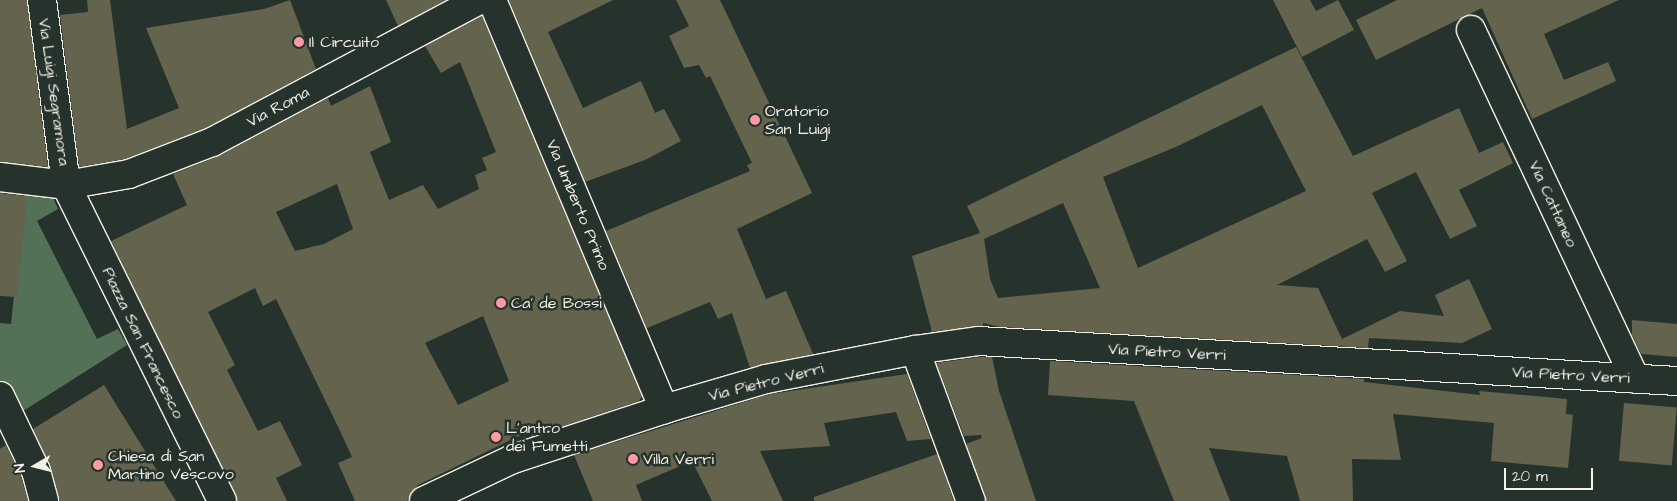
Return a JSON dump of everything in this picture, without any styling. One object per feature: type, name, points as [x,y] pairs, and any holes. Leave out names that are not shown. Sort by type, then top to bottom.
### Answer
[{"type":"street","name":"Via Luigi Segramora","points":[[42,0],[66,184]]},
{"type":"street","name":"Via Roma","points":[[0,177],[66,184],[129,174],[212,142],[479,0]]},
{"type":"street","name":"Via Umberto Primo","points":[[492,0],[668,408]]},
{"type":"street","name":"Via Cattaneo","points":[[1471,30],[1634,378]]},
{"type":"street","name":"Piazza San Francesco","points":[[66,184],[142,343],[222,501]]},
{"type":"street","name":"Via Pietro Verri","points":[[424,501],[513,460],[668,408],[766,379],[916,350],[979,341],[1677,381]]},
{"type":"street","points":[[916,350],[971,501]]},
{"type":"street","points":[[6,406],[36,471],[44,501]]},
{"type":"green space","points":[[26,180],[46,182],[58,209],[37,221],[97,339],[118,329],[127,345],[20,413],[0,383],[0,323],[11,324]]},
{"type":"building","points":[[0,0],[27,0],[48,167],[0,162]]},
{"type":"building","points":[[87,0],[110,0],[127,129],[179,108],[146,28],[264,9],[290,0],[316,69],[206,128],[125,159],[79,167],[60,15],[88,12]]},
{"type":"building","points":[[386,0],[446,0],[398,26]]},
{"type":"building","points":[[509,0],[613,0],[548,32],[583,108],[641,81],[655,113],[664,109],[681,141],[645,160],[585,182]]},
{"type":"building","points":[[676,0],[720,0],[812,193],[737,229],[766,299],[786,291],[813,354],[750,368],[732,313],[718,319],[710,302],[647,328],[606,231],[750,171],[747,165],[752,163],[710,76],[706,78],[699,65],[684,68],[669,36],[689,26]]},
{"type":"building","points":[[1273,0],[1310,0],[1316,11],[1338,0],[1354,30],[1302,57]]},
{"type":"building","points":[[1397,0],[1619,0],[1544,34],[1564,80],[1608,62],[1616,81],[1532,119],[1482,8],[1376,60],[1356,20]]},
{"type":"building","points":[[482,16],[642,396],[639,401],[531,437],[529,431],[418,485],[407,501],[355,501],[338,463],[352,457],[342,435],[276,299],[263,306],[255,288],[208,312],[235,365],[227,370],[258,431],[280,421],[302,465],[276,478],[287,501],[237,501],[111,241],[187,205],[173,174],[219,156],[328,98],[331,106],[370,86],[391,142],[370,152],[389,200],[423,185],[438,209],[479,189],[475,175],[487,170],[482,158],[496,152],[460,62],[441,73],[425,46]],"holes":[[[337,184],[353,229],[324,244],[295,251],[276,212]],[[483,316],[509,381],[458,405],[425,343]]]},
{"type":"building","points":[[1296,47],[1353,156],[1459,108],[1479,153],[1503,142],[1513,163],[1459,190],[1477,226],[1450,239],[1416,172],[1372,193],[1407,261],[1385,272],[1367,239],[1277,285],[1318,288],[1342,339],[1400,311],[1444,316],[1435,295],[1469,279],[1492,329],[1462,343],[1369,338],[1368,348],[1000,327],[983,323],[983,326],[932,332],[912,256],[980,233],[967,206]],"holes":[[[1262,105],[1306,191],[1138,268],[1103,177],[1178,146]],[[1063,203],[1100,288],[998,298],[990,279],[984,239]]]},
{"type":"building","points":[[0,193],[27,196],[17,297],[0,296]]},
{"type":"building","points":[[1632,320],[1677,324],[1677,357],[1641,354],[1632,335]]},
{"type":"building","points":[[992,357],[999,391],[1036,501],[986,501],[966,444],[982,438],[981,435],[964,436],[936,363]]},
{"type":"building","points":[[1050,361],[1364,379],[1364,382],[1480,395],[1479,391],[1567,399],[1566,414],[1573,415],[1568,468],[1491,461],[1494,423],[1393,414],[1401,460],[1352,459],[1353,501],[1300,501],[1287,456],[1209,448],[1230,501],[1174,501],[1134,401],[1048,395]]},
{"type":"building","points":[[907,374],[931,439],[907,441],[896,412],[824,423],[830,446],[760,451],[783,501],[712,501],[692,461],[636,485],[642,501],[593,501],[574,455],[770,394]]},
{"type":"building","name":"Chiesa di San Martino Vescovo","points":[[104,385],[176,501],[59,501],[51,467],[33,429]]},
{"type":"building","points":[[1624,403],[1677,408],[1672,465],[1619,461]]},
{"type":"building","points":[[6,445],[21,476],[28,501],[0,501],[0,449]]},
{"type":"building","points":[[937,454],[954,501],[814,501],[814,497]]},
{"type":"place","name":"Il Circuito","points":[[299,42]]},
{"type":"place","name":"Oratorio San Luigi","points":[[755,120]]},
{"type":"place","name":"Ca' de Bossi","points":[[501,303]]},
{"type":"place","name":"L'antro dei Fumetti","points":[[496,437]]},
{"type":"place","name":"Villa Verri","points":[[633,459]]},
{"type":"place","name":"Chiesa di San Martino Vescovo","points":[[98,465]]}]
